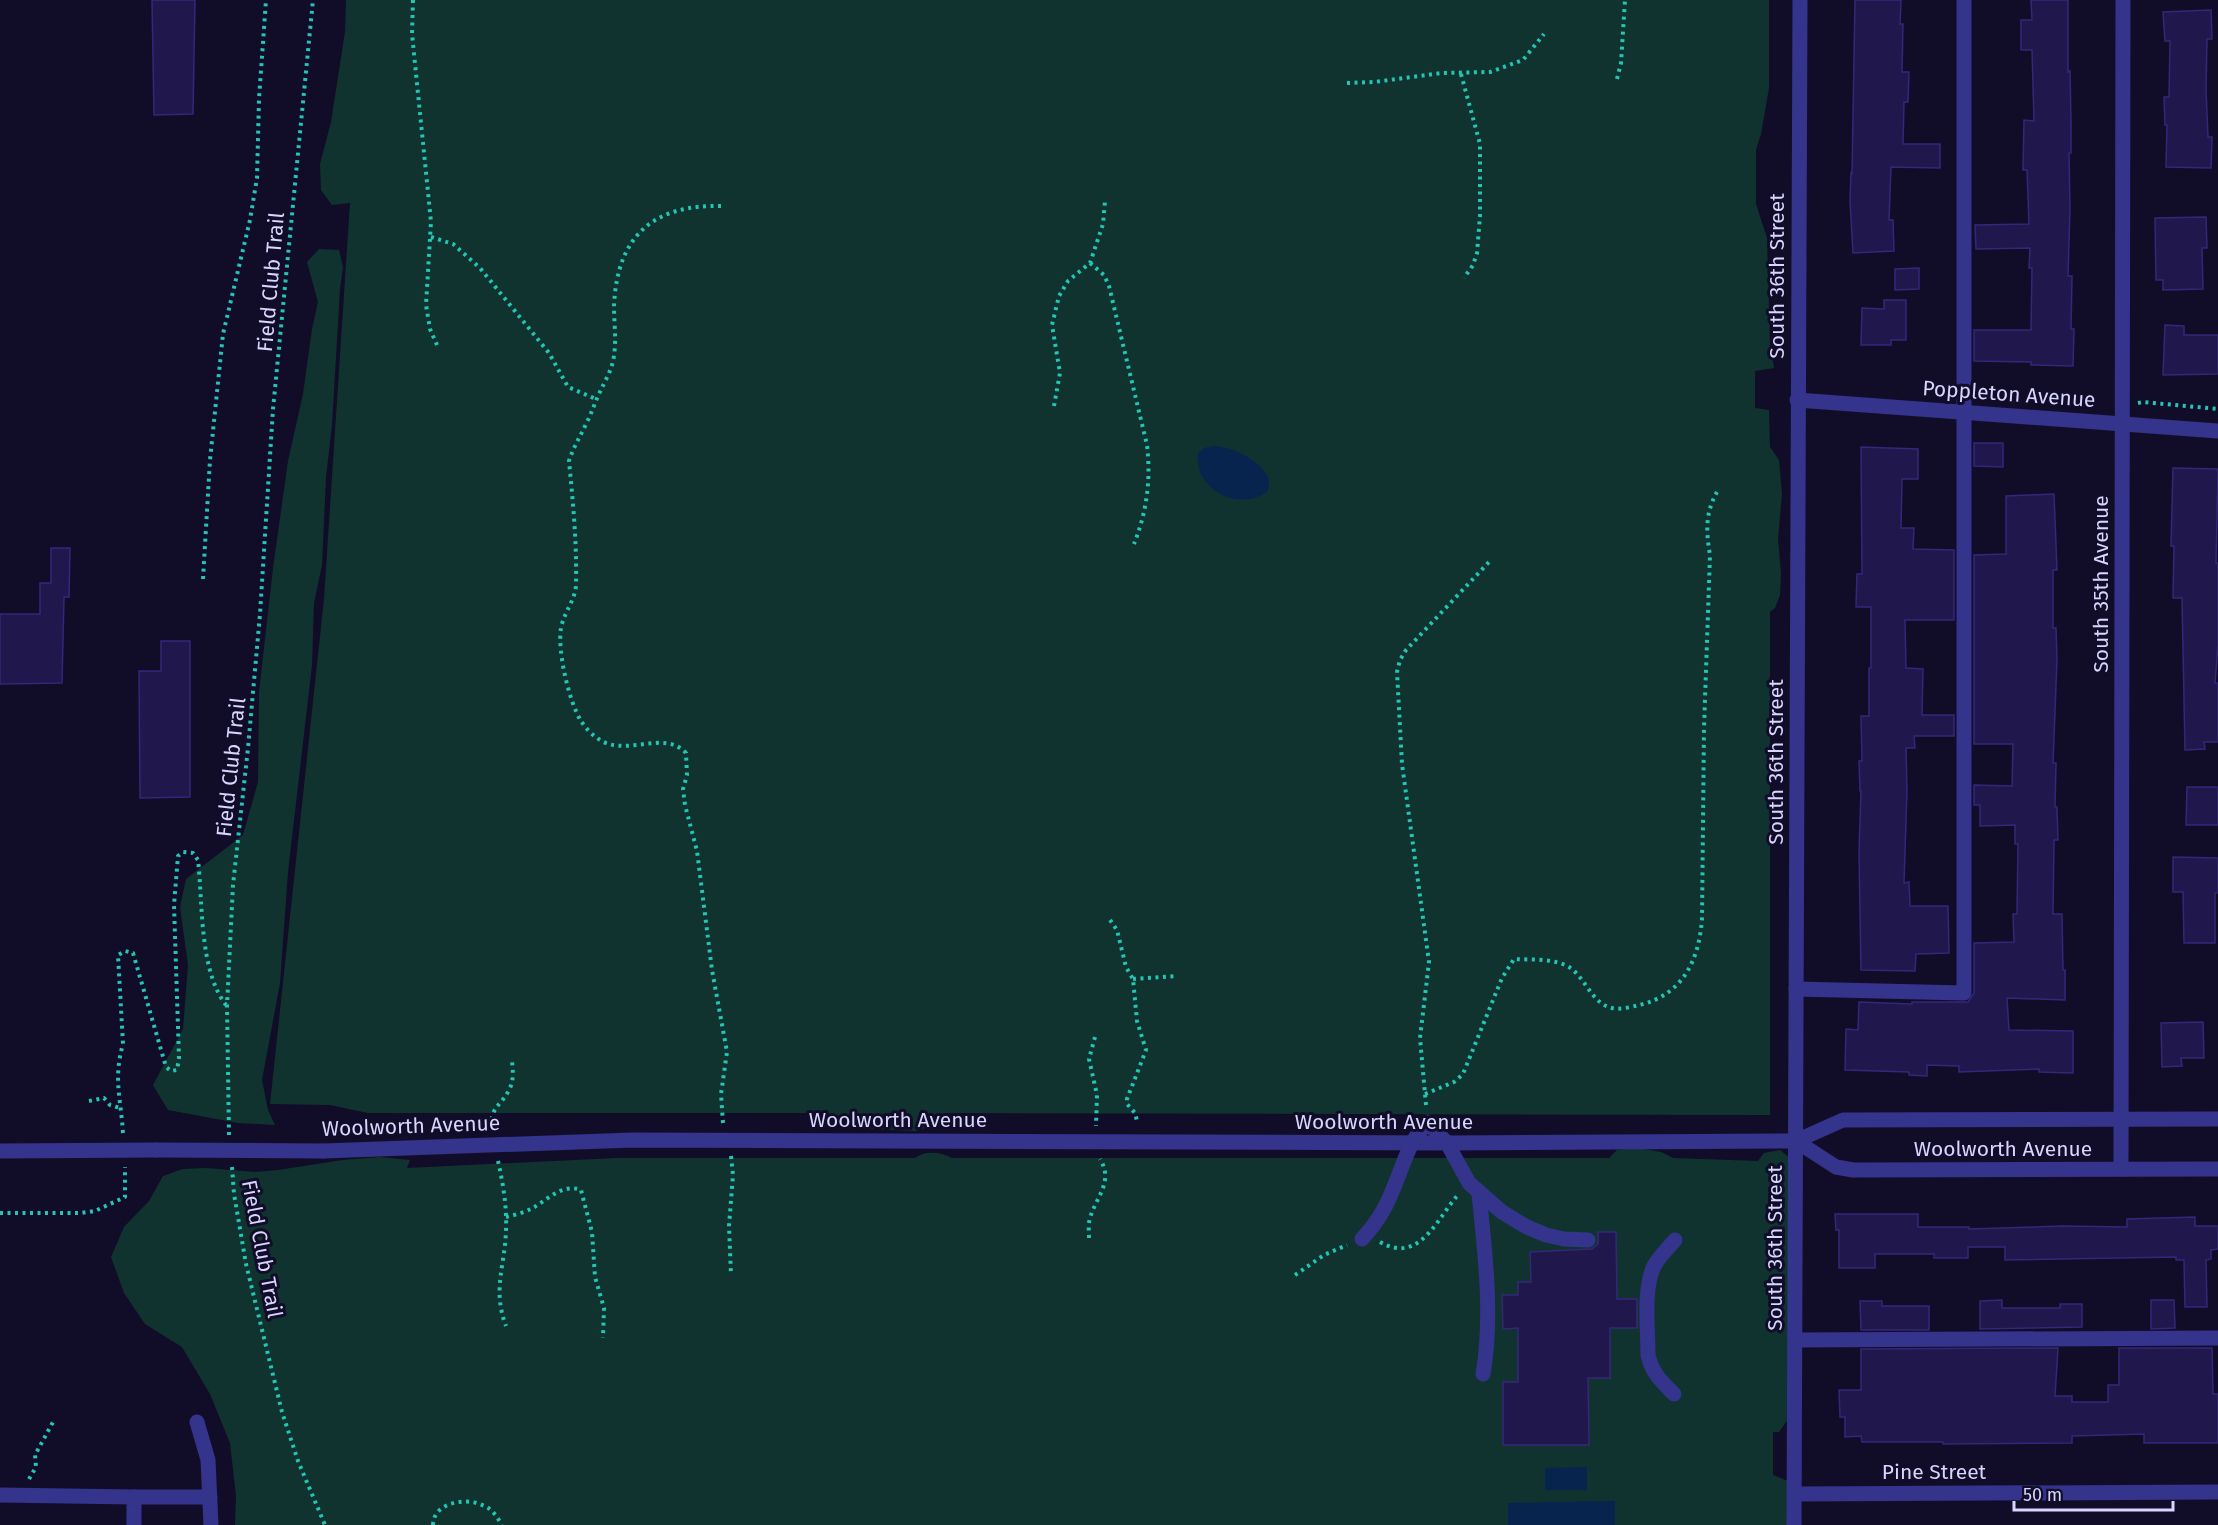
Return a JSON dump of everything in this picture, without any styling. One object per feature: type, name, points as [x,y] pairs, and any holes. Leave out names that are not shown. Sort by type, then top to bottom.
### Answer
[{"type":"street","name":"South 36th Street","points":[[1794,1525],[1800,0]]},
{"type":"street","points":[[1796,989],[1964,993],[1964,0]]},
{"type":"street","name":"South 35th Avenue","points":[[2121,1169],[2123,0]]},
{"type":"street","name":"Poppleton Avenue","points":[[1797,400],[2218,431]]},
{"type":"street","name":"Woolworth Avenue","points":[[0,1151],[323,1151],[633,1140],[1412,1143],[1796,1141],[1843,1120],[2218,1119]]},
{"type":"street","points":[[1362,1239],[1391,1197],[1412,1143],[1427,1122],[1447,1143],[1474,1188],[1502,1212],[1546,1235],[1564,1239],[1588,1240]]},
{"type":"street","name":"Woolworth Avenue","points":[[1796,1141],[1836,1167],[1853,1170],[2218,1169]]},
{"type":"street","points":[[1474,1188],[1486,1268],[1487,1352],[1483,1374]]},
{"type":"street","points":[[1674,1394],[1659,1380],[1650,1364],[1648,1291],[1655,1263],[1675,1240]]},
{"type":"street","points":[[1795,1340],[2218,1338]]},
{"type":"street","points":[[197,1422],[208,1460],[211,1525]]},
{"type":"street","name":"Pine Street","points":[[1794,1494],[2218,1492]]},
{"type":"street","points":[[0,1495],[210,1497]]},
{"type":"street","points":[[134,1497],[134,1525]]},
{"type":"path","points":[[203,579],[214,412],[223,334],[250,220],[257,178],[259,99],[266,0]]},
{"type":"path","name":"Field Club Trail","points":[[229,1136],[227,1006],[233,885],[249,748],[273,409],[312,0]]},
{"type":"path","points":[[413,0],[412,34],[430,203],[431,237],[426,305],[430,329],[437,345]]},
{"type":"path","points":[[1617,79],[1622,54],[1625,0]]},
{"type":"path","points":[[1347,83],[1374,82],[1442,73],[1490,72],[1523,60],[1544,34]]},
{"type":"path","points":[[1461,74],[1477,129],[1481,165],[1477,253],[1473,265],[1464,278]]},
{"type":"path","points":[[1054,406],[1060,373],[1052,325],[1059,296],[1068,281],[1090,263],[1103,224],[1105,201]]},
{"type":"path","points":[[722,1120],[721,1094],[727,1052],[712,970],[697,851],[685,805],[686,753],[681,747],[672,743],[620,746],[598,740],[574,708],[563,662],[561,628],[576,591],[569,461],[614,359],[617,280],[624,256],[639,232],[664,215],[699,206],[723,206]]},
{"type":"path","points":[[431,237],[453,244],[480,268],[549,353],[568,387],[596,399]]},
{"type":"path","points":[[1090,263],[1104,275],[1109,286],[1147,445],[1148,493],[1145,512],[1134,544]]},
{"type":"path","points":[[2122,404],[2144,402],[2218,409]]},
{"type":"path","points":[[1425,1094],[1454,1082],[1463,1074],[1502,978],[1514,959],[1555,962],[1570,968],[1602,1004],[1612,1008],[1626,1008],[1649,1003],[1671,990],[1686,975],[1694,962],[1701,941],[1702,919],[1704,728],[1710,555],[1706,528],[1711,502],[1717,492]]},
{"type":"path","points":[[1427,1122],[1420,1038],[1429,962],[1402,764],[1397,672],[1406,650],[1489,562]]},
{"type":"path","points":[[123,1133],[118,1073],[123,1044],[123,1026],[118,955],[125,951],[133,953],[166,1067],[171,1071],[177,1070],[179,1058],[174,905],[176,867],[178,856],[183,852],[193,853],[198,860],[208,963],[214,987],[227,1006]]},
{"type":"path","points":[[1110,920],[1117,930],[1126,967],[1133,979],[1137,1021],[1146,1050],[1127,1099],[1127,1104],[1135,1113],[1137,1121]]},
{"type":"path","points":[[1133,979],[1177,976]]},
{"type":"path","points":[[491,1120],[494,1107],[509,1089],[513,1078],[512,1061]]},
{"type":"path","points":[[89,1101],[104,1098],[110,1105],[120,1108]]},
{"type":"path","points":[[728,1140],[733,1175],[729,1226],[731,1275]]},
{"type":"path","points":[[493,1144],[499,1163],[506,1217],[498,1295],[506,1326]]},
{"type":"path","name":"Field Club Trail","points":[[231,1159],[234,1194],[246,1264],[282,1412],[298,1461],[325,1525]]},
{"type":"path","points":[[0,1213],[95,1211],[125,1197],[125,1163]]},
{"type":"path","points":[[506,1217],[534,1208],[565,1189],[573,1187],[581,1190],[592,1232],[595,1277],[604,1308],[603,1338]]},
{"type":"path","points":[[1294,1275],[1324,1255],[1362,1239],[1398,1248],[1420,1241],[1430,1234],[1452,1201],[1474,1188]]},
{"type":"path","points":[[19,1495],[36,1467],[35,1455],[53,1422]]},
{"type":"path","points":[[433,1525],[435,1513],[441,1508],[457,1503],[483,1505],[493,1511],[502,1525]]},
{"type":"green space","points":[[346,0],[1769,0],[1769,88],[1756,150],[1756,204],[1767,238],[1770,344],[1774,368],[1755,371],[1755,408],[1769,410],[1770,447],[1779,460],[1782,494],[1778,539],[1780,595],[1775,608],[1770,612],[1770,1115],[945,1113],[939,1124],[915,1131],[854,1128],[832,1120],[828,1113],[368,1113],[330,1105],[270,1104],[324,599],[350,203],[332,205],[321,190],[320,164],[331,122],[345,32]]},
{"type":"green space","points":[[319,249],[339,250],[343,267],[326,477],[322,565],[314,603],[312,665],[288,872],[280,983],[262,1080],[268,1110],[275,1125],[238,1123],[168,1110],[153,1085],[183,1029],[188,965],[180,907],[186,879],[243,835],[258,782],[259,692],[273,568],[288,461],[303,394],[318,302],[307,262]]},
{"type":"green space","points":[[1638,1148],[1661,1152],[1673,1158],[1758,1161],[1764,1153],[1780,1150],[1791,1159],[1789,1418],[1779,1432],[1773,1432],[1773,1475],[1788,1481],[1794,1525],[235,1525],[236,1496],[230,1443],[210,1394],[182,1347],[145,1324],[124,1293],[111,1257],[124,1227],[149,1201],[163,1176],[183,1169],[206,1168],[255,1172],[380,1157],[410,1160],[407,1168],[616,1158],[915,1158],[919,1155],[933,1153],[952,1158],[1609,1158],[1617,1150]]},
{"type":"water","points":[[1214,446],[1238,452],[1253,460],[1269,479],[1268,491],[1244,500],[1220,494],[1210,487],[1198,466],[1198,453],[1204,448]]},
{"type":"water","points":[[1587,1467],[1587,1490],[1545,1490],[1545,1468]]},
{"type":"water","points":[[1615,1501],[1615,1525],[1508,1525],[1508,1503]]},
{"type":"building","points":[[152,0],[195,0],[193,114],[154,115]]},
{"type":"building","points":[[1855,0],[1901,0],[1902,72],[1909,72],[1908,102],[1904,102],[1903,144],[1940,144],[1940,168],[1891,167],[1889,220],[1893,220],[1894,251],[1853,253],[1850,201]]},
{"type":"building","points":[[2031,0],[2068,0],[2071,153],[2069,153],[2068,276],[2072,276],[2073,366],[2031,365],[2031,362],[1974,361],[1974,330],[2031,330],[2030,248],[1976,249],[1975,225],[2029,224],[2027,170],[2023,170],[2024,120],[2034,121],[2032,50],[2021,50],[2021,20],[2032,20]]},
{"type":"building","points":[[2211,10],[2212,39],[2207,39],[2206,90],[2208,137],[2212,137],[2211,168],[2166,167],[2167,125],[2165,125],[2164,97],[2169,97],[2170,41],[2165,41],[2163,12]]},
{"type":"building","points":[[2206,217],[2207,248],[2202,248],[2203,289],[2163,290],[2163,280],[2156,280],[2155,218]]},
{"type":"building","points":[[1919,268],[1919,289],[1895,290],[1895,269]]},
{"type":"building","points":[[1884,300],[1906,300],[1906,340],[1891,340],[1891,345],[1861,345],[1862,308],[1884,309]]},
{"type":"building","points":[[2165,325],[2184,326],[2184,335],[2218,335],[2218,374],[2163,375]]},
{"type":"building","points":[[1974,443],[2003,443],[2003,467],[1974,466]]},
{"type":"building","points":[[1861,447],[1918,449],[1918,479],[1902,479],[1901,528],[1914,528],[1913,549],[1954,550],[1954,620],[1905,620],[1906,668],[1923,669],[1922,715],[1954,715],[1954,736],[1914,736],[1915,748],[1906,748],[1904,883],[1909,882],[1910,906],[1948,906],[1949,953],[1916,954],[1915,971],[1861,970],[1859,761],[1862,761],[1861,716],[1869,716],[1871,607],[1856,607],[1857,574],[1862,574]]},
{"type":"building","points":[[2173,468],[2218,469],[2216,563],[2218,563],[2218,645],[2215,683],[2218,683],[2218,742],[2204,742],[2205,749],[2185,750],[2182,598],[2173,598],[2174,546],[2171,546]]},
{"type":"building","points":[[2054,494],[2057,570],[2053,570],[2053,628],[2056,628],[2057,659],[2053,763],[2056,763],[2055,807],[2057,807],[2058,840],[2054,840],[2053,914],[2062,914],[2065,1000],[2007,998],[2009,1030],[2073,1031],[2073,1073],[2039,1072],[2039,1069],[1959,1072],[1959,1066],[1927,1065],[1927,1076],[1909,1075],[1909,1072],[1845,1070],[1846,1029],[1858,1030],[1859,1002],[1912,1004],[1912,1002],[1968,1002],[1974,993],[1974,943],[2014,942],[2013,914],[2017,914],[2018,844],[2015,844],[2015,825],[1980,826],[1980,805],[1974,805],[1974,785],[2012,786],[2013,744],[1974,744],[1974,555],[2006,554],[2006,496]]},
{"type":"building","points":[[51,548],[70,548],[69,597],[64,597],[62,683],[0,684],[0,614],[40,614],[40,583],[51,583]]},
{"type":"building","points":[[161,641],[190,641],[190,797],[140,798],[139,671],[161,671]]},
{"type":"building","points":[[2187,787],[2218,787],[2218,825],[2186,825]]},
{"type":"building","points":[[2173,857],[2218,858],[2215,943],[2184,943],[2183,892],[2173,892]]},
{"type":"building","points":[[2203,1022],[2204,1058],[2181,1058],[2182,1066],[2162,1067],[2161,1023]]},
{"type":"building","points":[[1835,1214],[1918,1214],[1918,1227],[1969,1227],[1969,1229],[2063,1226],[2127,1227],[2127,1219],[2195,1217],[2195,1226],[2218,1226],[2218,1249],[2211,1250],[2211,1259],[2206,1260],[2207,1307],[2185,1307],[2184,1260],[2176,1260],[2176,1257],[2005,1260],[2005,1247],[1968,1247],[1968,1258],[1934,1258],[1934,1254],[1875,1254],[1875,1268],[1839,1268],[1839,1230],[1836,1230]]},
{"type":"building","points":[[1598,1232],[1616,1232],[1617,1299],[1637,1299],[1637,1328],[1610,1328],[1610,1378],[1588,1378],[1589,1445],[1503,1445],[1503,1382],[1518,1382],[1518,1328],[1503,1329],[1502,1295],[1518,1295],[1518,1282],[1531,1282],[1530,1252],[1592,1249],[1598,1244]]},
{"type":"building","points":[[2002,1300],[2002,1308],[2060,1308],[2060,1304],[2082,1304],[2082,1327],[1980,1329],[1980,1301]]},
{"type":"building","points":[[2151,1300],[2174,1300],[2175,1328],[2151,1329]]},
{"type":"building","points":[[1860,1301],[1882,1301],[1882,1306],[1929,1306],[1929,1330],[1861,1330]]},
{"type":"building","points":[[2058,1348],[2055,1396],[2072,1396],[2072,1402],[2108,1402],[2108,1385],[2119,1385],[2119,1348],[2212,1348],[2213,1394],[2218,1394],[2218,1443],[2144,1443],[2144,1434],[2072,1436],[2072,1443],[1862,1442],[1861,1436],[1845,1437],[1845,1417],[1840,1417],[1839,1390],[1861,1390],[1861,1349]]}]
